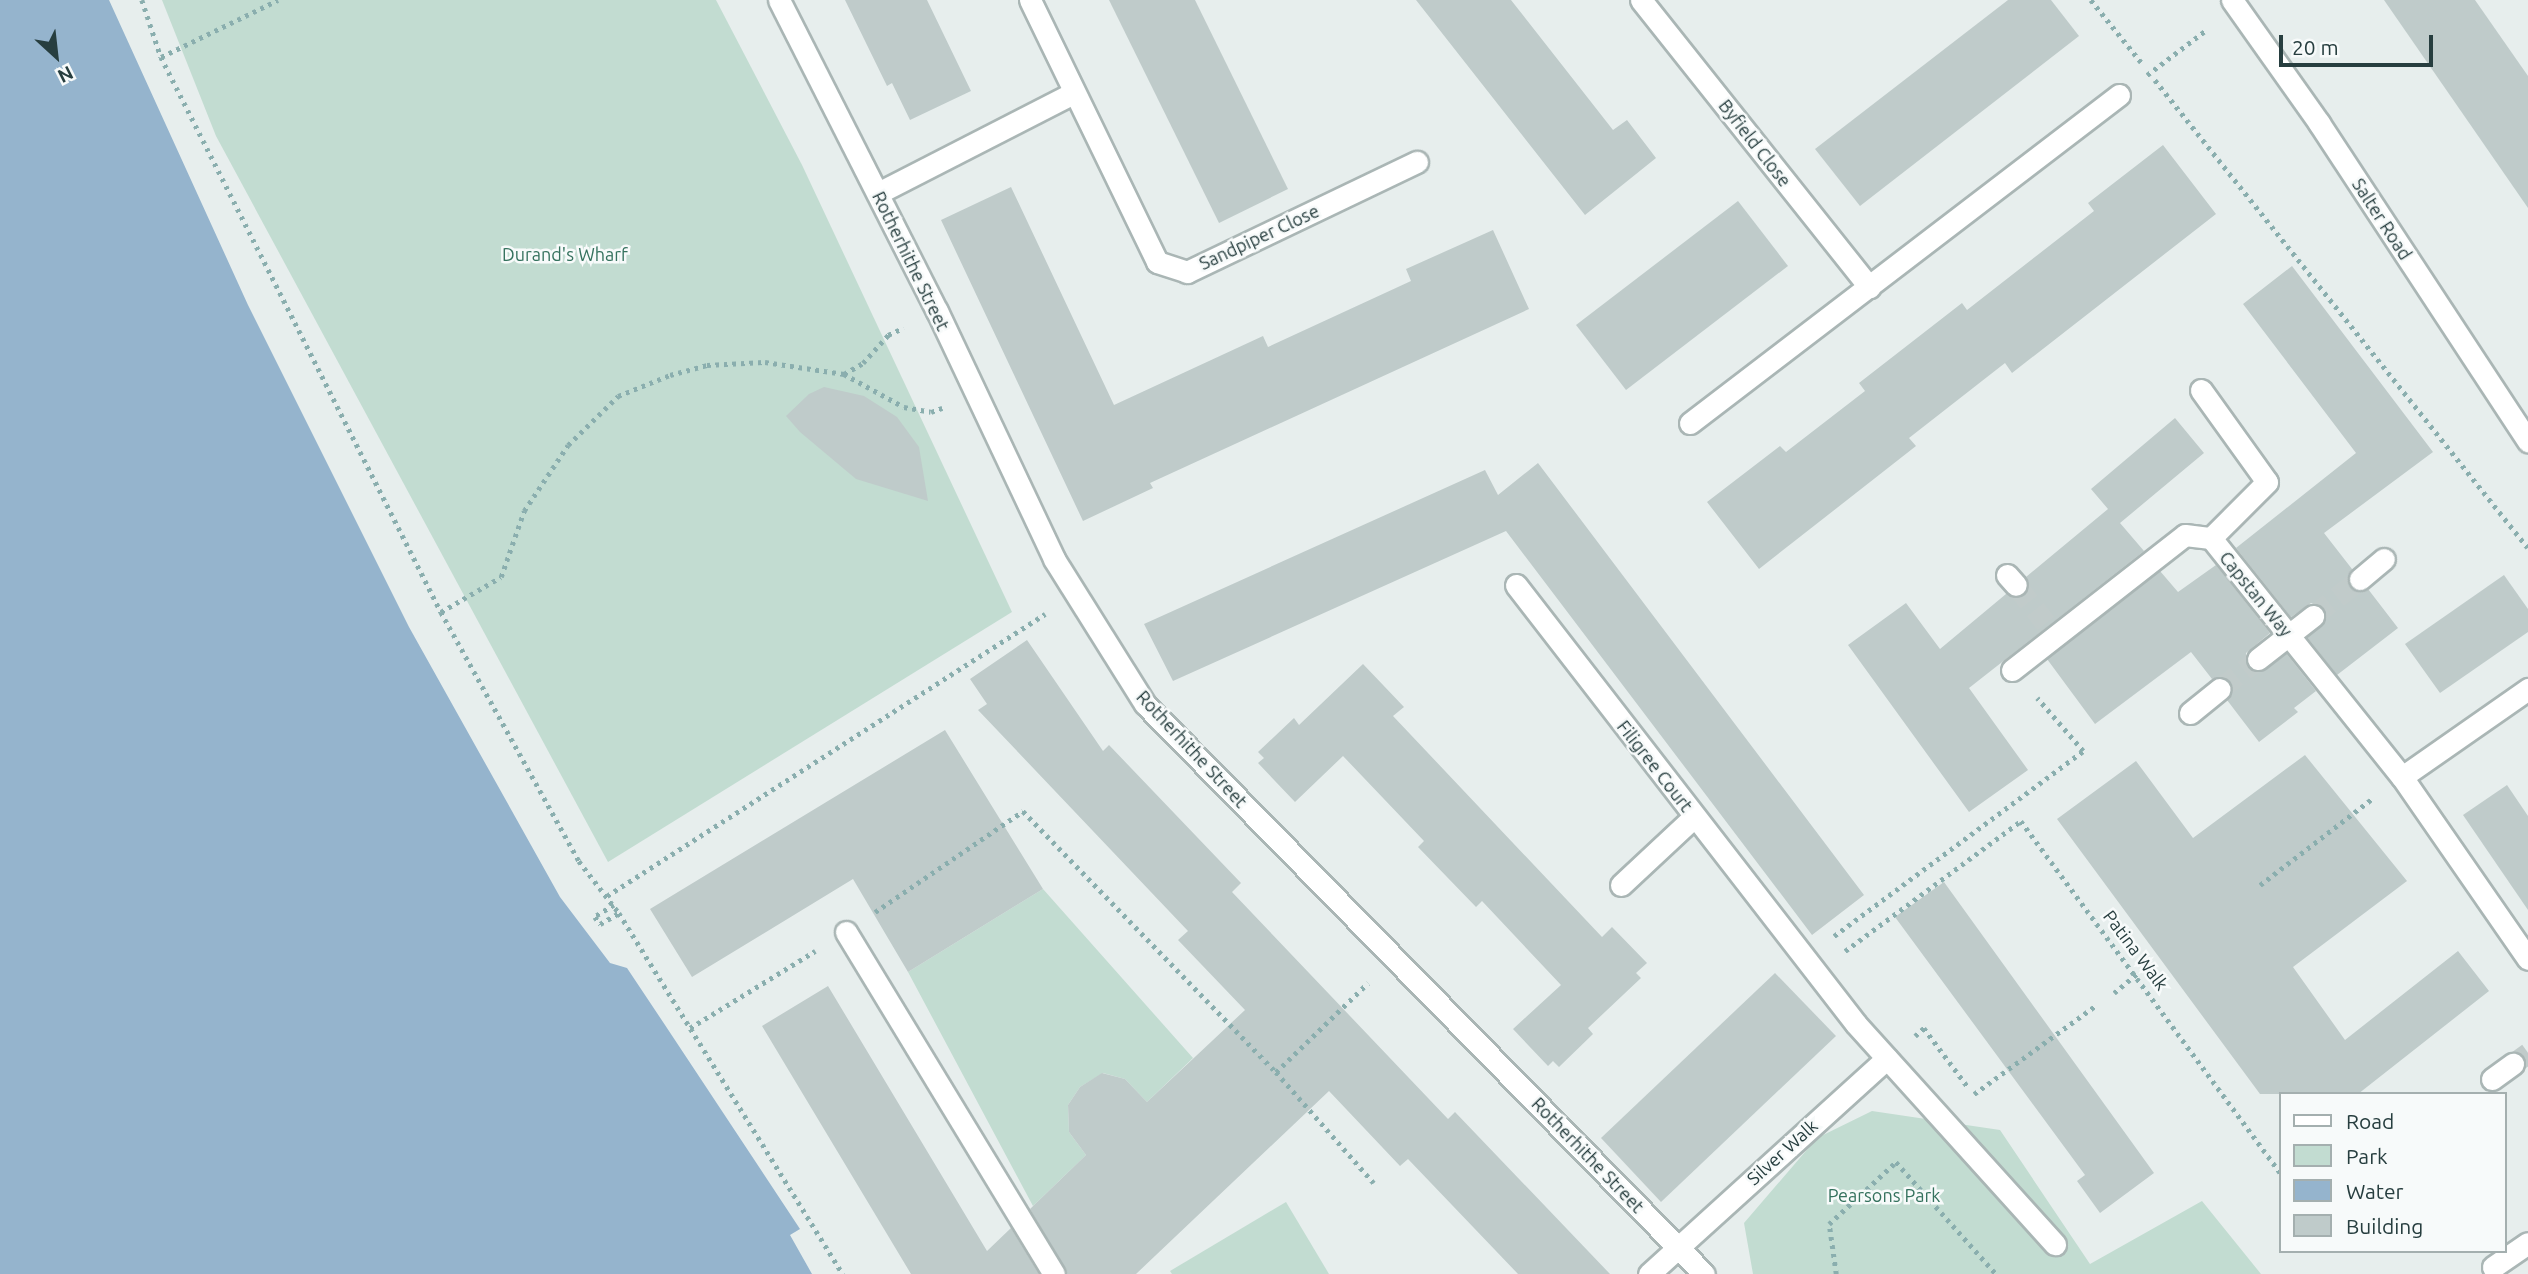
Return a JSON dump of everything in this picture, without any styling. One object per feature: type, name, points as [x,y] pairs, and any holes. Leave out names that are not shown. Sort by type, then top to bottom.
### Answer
[{"type":"street","name":"Rotherhithe Street","points":[[779,0],[878,193],[1054,559],[1145,704],[1704,1274]]},
{"type":"street","name":"Sandpiper Close","points":[[1030,0],[1157,262],[1187,272],[1417,162]]},
{"type":"street","name":"Byfield Close","points":[[1641,0],[1869,287]]},
{"type":"street","name":"Salter Road","points":[[2232,0],[2319,123],[2528,440]]},
{"type":"street","points":[[878,193],[1073,93]]},
{"type":"street","points":[[1690,423],[2119,95]]},
{"type":"street","points":[[2201,390],[2267,482],[2211,538]]},
{"type":"street","name":"Capstan Way","points":[[2012,670],[2051,629],[2185,535],[2211,538],[2402,777],[2528,959]]},
{"type":"street","points":[[2360,579],[2384,559]]},
{"type":"street","name":"Filigree Court","points":[[1516,585],[1805,959]]},
{"type":"street","points":[[2258,659],[2313,616]]},
{"type":"street","points":[[2402,777],[2528,689]]},
{"type":"street","points":[[2190,713],[2220,690]]},
{"type":"street","points":[[1620,885],[1694,817]]},
{"type":"street","points":[[846,932],[1054,1274]]},
{"type":"street","points":[[1805,959],[1887,1058],[2055,1244]]},
{"type":"street","name":"Silver Walk","points":[[1649,1274],[1887,1058]]},
{"type":"street","points":[[2493,1079],[2513,1063]]},
{"type":"street","points":[[2493,1267],[2528,1242]]},
{"type":"path","points":[[142,0],[161,57],[441,612],[579,861],[614,905],[843,1274]]},
{"type":"path","points":[[161,57],[278,0]]},
{"type":"path","points":[[2091,0],[2528,548]]},
{"type":"path","points":[[2149,73],[2205,31]]},
{"type":"path","points":[[844,374],[863,363],[888,335]]},
{"type":"path","points":[[441,612],[501,577],[524,511],[568,445],[618,397],[707,365],[765,362],[844,374],[904,407],[938,410]]},
{"type":"path","points":[[607,896],[1011,635]]},
{"type":"path","points":[[1805,959],[2082,751],[2012,670]]},
{"type":"path","points":[[2260,885],[2402,777]]},
{"type":"path","points":[[690,1028],[846,932],[1023,811],[1276,1072],[1374,1183]]},
{"type":"path","name":"Patina Walk","points":[[1805,959],[1944,874],[2021,821],[2137,974],[2280,1173]]},
{"type":"path","points":[[614,905],[595,917],[600,925],[619,913]]},
{"type":"path","points":[[2114,993],[2137,974]]},
{"type":"path","points":[[1276,1072],[1349,1001]]},
{"type":"path","points":[[1975,1097],[2095,1006]]},
{"type":"path","points":[[1836,1274],[1829,1224],[1896,1162],[1996,1274]]},
{"type":"green space","name":"Durand's Wharf","points":[[162,0],[716,0],[802,165],[1012,612],[608,862],[216,136]]},
{"type":"green space","points":[[1043,889],[1193,1058],[1147,1102],[1125,1079],[1103,1073],[1080,1087],[1068,1105],[1069,1132],[1086,1155],[1033,1206],[908,972]]},
{"type":"green space","name":"Pearsons Park","points":[[1872,1111],[2000,1130],[2090,1264],[2202,1201],[2261,1274],[1753,1274],[1744,1223],[1817,1138]]},
{"type":"green space","points":[[1286,1202],[1329,1274],[1172,1274],[1170,1271]]},
{"type":"water","points":[[0,0],[109,0],[248,305],[409,627],[560,897],[610,963],[627,968],[800,1229],[790,1235],[812,1274],[0,1274]]},
{"type":"building","points":[[845,0],[927,0],[971,91],[910,120],[892,83],[887,86]]},
{"type":"building","points":[[1109,0],[1195,0],[1288,189],[1219,223]]},
{"type":"building","points":[[1416,0],[1511,0],[1613,130],[1627,120],[1656,158],[1585,215]]},
{"type":"building","points":[[2008,0],[2051,0],[2079,36],[1860,206],[1815,149]]},
{"type":"building","points":[[2384,0],[2475,0],[2528,76],[2528,208]]},
{"type":"building","points":[[2163,145],[2216,214],[2012,373],[2005,363],[1909,438],[1916,446],[1759,569],[1707,502],[1780,446],[1786,452],[1865,391],[1859,383],[1962,303],[1967,310],[2094,211],[2088,203]]},
{"type":"building","points":[[1011,187],[1114,405],[1263,336],[1268,347],[1411,281],[1406,269],[1493,230],[1529,309],[1150,483],[1153,488],[1083,521],[941,220]]},
{"type":"building","points":[[1738,201],[1788,266],[1626,390],[1576,325]]},
{"type":"building","points":[[2292,266],[2433,452],[2324,533],[2352,569],[2350,587],[2356,591],[2368,589],[2398,628],[2337,675],[2307,637],[2325,622],[2323,607],[2311,603],[2291,617],[2236,548],[2356,453],[2243,304]]},
{"type":"building","points":[[824,387],[864,396],[897,417],[919,447],[928,501],[856,479],[800,432],[786,416],[809,394]]},
{"type":"building","points":[[2175,418],[2204,453],[2120,523],[2144,551],[1969,688],[2028,770],[1969,812],[1848,645],[1906,603],[1940,649],[2006,594],[2024,595],[2029,588],[2026,577],[2108,509],[2091,489]]},
{"type":"building","points":[[1538,463],[1864,895],[1812,935],[1506,531],[1173,681],[1144,624],[1485,470],[1498,495]]},
{"type":"building","points":[[2216,565],[2270,633],[2246,653],[2248,668],[2260,672],[2286,653],[2316,691],[2294,708],[2298,712],[2259,742],[2227,700],[2232,693],[2231,681],[2224,677],[2212,679],[2191,652],[2095,724],[2047,659],[2160,571],[2178,592]]},
{"type":"building","points":[[2504,575],[2528,609],[2528,632],[2440,693],[2405,644]]},
{"type":"building","points":[[1027,640],[1103,751],[1109,745],[1241,883],[1232,892],[1448,1119],[1455,1112],[1610,1274],[1518,1274],[1408,1159],[1400,1166],[1329,1091],[1136,1274],[1067,1274],[1030,1209],[1086,1155],[1069,1132],[1068,1105],[1080,1087],[1102,1073],[1125,1079],[1147,1102],[1245,1010],[1178,940],[1188,931],[978,710],[987,704],[970,679]]},
{"type":"building","points":[[1363,664],[1404,707],[1393,716],[1602,937],[1612,927],[1647,963],[1636,973],[1641,978],[1588,1028],[1593,1034],[1559,1067],[1553,1061],[1548,1066],[1513,1029],[1561,985],[1482,901],[1476,907],[1418,847],[1424,841],[1343,756],[1295,802],[1258,763],[1264,758],[1258,752],[1294,718],[1299,725]]},
{"type":"building","points":[[945,730],[1043,889],[908,972],[853,879],[692,977],[650,909]]},
{"type":"building","points":[[2305,755],[2407,881],[2293,967],[2345,1040],[2458,951],[2489,991],[2361,1092],[2260,1094],[2057,819],[2136,761],[2193,838]]},
{"type":"building","points":[[2507,785],[2528,816],[2528,910],[2463,815]]},
{"type":"building","points":[[1944,882],[2154,1173],[2100,1213],[2077,1181],[2085,1175],[1895,917]]},
{"type":"building","points":[[1775,973],[1836,1036],[1661,1202],[1601,1138]]},
{"type":"building","points":[[828,986],[987,1251],[1011,1228],[1039,1274],[911,1274],[762,1026]]},
{"type":"tunnel","points":[[2313,616],[2360,579]]},
{"type":"tunnel","points":[[2016,585],[2046,623]]},
{"type":"tunnel","points":[[2220,689],[2258,659]]},
{"type":"tunnel","points":[[2513,1064],[2528,1053]]}]
